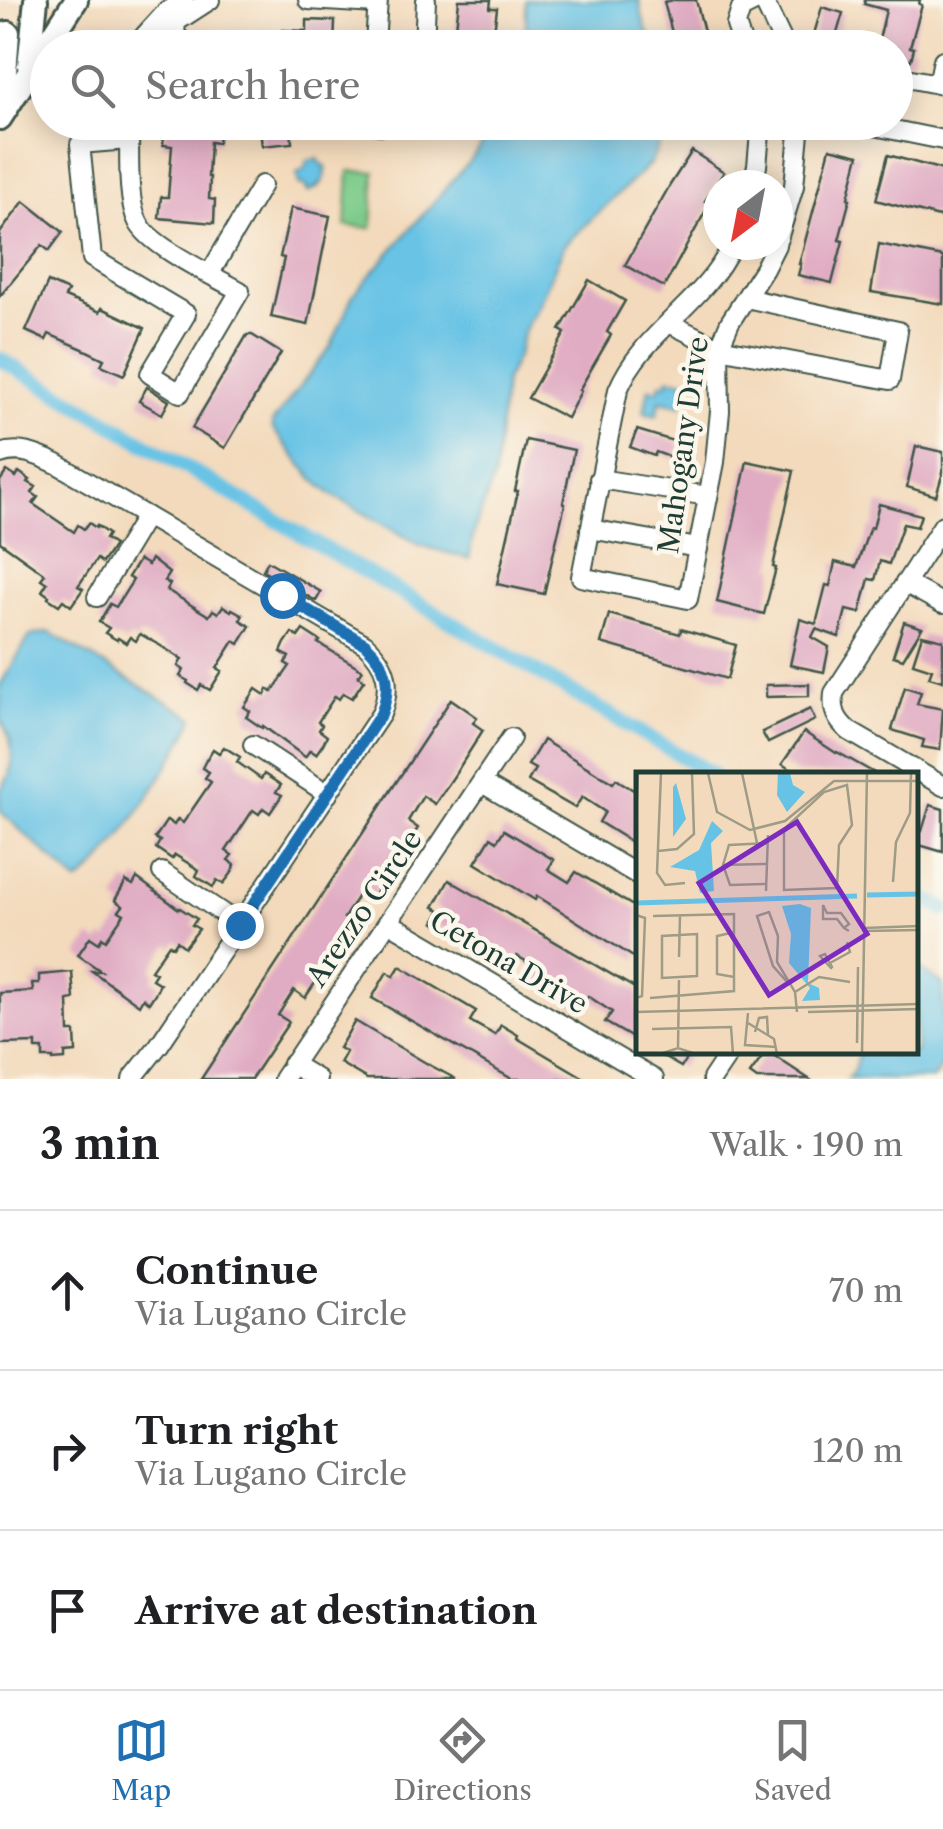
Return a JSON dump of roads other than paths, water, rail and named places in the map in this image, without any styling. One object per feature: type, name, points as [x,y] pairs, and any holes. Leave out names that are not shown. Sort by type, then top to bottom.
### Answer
[{"type":"main road","points":[[1,116],[3,35],[33,0]]},
{"type":"main road","points":[[33,0],[35,30]]},
{"type":"main road","points":[[59,30],[76,0]]},
{"type":"main road","points":[[1,116],[30,89]]},
{"type":"street","points":[[308,0],[377,2],[376,30]]},
{"type":"street","points":[[423,30],[426,0]]},
{"type":"street","points":[[738,30],[741,9],[761,0],[777,30]]},
{"type":"street","points":[[175,30],[176,22],[199,1]]},
{"type":"street","points":[[149,30],[166,12],[199,1]]},
{"type":"street","points":[[913,79],[941,85],[943,60]]},
{"type":"street","points":[[913,134],[943,140]]},
{"type":"street","points":[[95,140],[80,144],[92,258],[216,332]]},
{"type":"street","points":[[129,140],[133,210],[142,230],[240,291],[180,392],[150,374],[186,314]]},
{"type":"street","points":[[756,170],[759,140]]},
{"type":"street","name":"Mahogany Drive","points":[[793,189],[798,140]]},
{"type":"street","points":[[210,273],[262,186]]},
{"type":"street","name":"Mahogany Drive","points":[[722,260],[700,291],[652,338],[626,372],[618,390],[580,578],[688,599],[715,462],[720,348],[730,322],[767,260]]},
{"type":"street","points":[[669,323],[720,348],[890,380],[898,331],[746,298]]},
{"type":"street","points":[[0,454],[16,451],[40,456],[365,644],[386,668],[387,691],[381,714],[159,1045],[132,1079]]},
{"type":"street","points":[[599,479],[708,496]]},
{"type":"street","points":[[97,597],[146,516]]},
{"type":"street","points":[[943,525],[834,694],[833,704],[840,724],[943,786]]},
{"type":"street","points":[[590,529],[698,548]]},
{"type":"street","points":[[905,584],[943,604]]},
{"type":"street","name":"Arezzo Circle","points":[[317,1079],[288,1072],[512,738]]},
{"type":"street","points":[[253,745],[328,794]]},
{"type":"street","points":[[482,783],[636,874]]},
{"type":"street","points":[[162,872],[240,925]]},
{"type":"street","name":"Cetona Drive","points":[[388,922],[654,1079]]},
{"type":"street","points":[[712,1079],[729,1054]]},
{"type":"water","points":[[526,0],[639,0],[647,30],[526,30]]},
{"type":"water","points":[[486,140],[661,140],[651,163],[565,244],[524,330],[505,381],[494,477],[474,531],[469,559],[420,545],[332,495],[313,479],[272,423],[331,346],[353,295]]},
{"type":"water","points":[[318,159],[326,166],[324,179],[308,192],[299,185],[297,174],[305,169],[307,161]]},
{"type":"water","points":[[669,378],[686,381],[681,405],[660,401],[657,415],[644,412],[649,388],[659,390]]},
{"type":"water","points":[[49,632],[194,718],[159,781],[123,833],[90,873],[77,882],[0,811],[0,791],[12,761],[10,739],[0,718],[0,685],[30,636]]},
{"type":"water","points":[[918,967],[943,984],[943,1064],[933,1079],[847,1079],[854,1071],[858,1054],[918,1054]]},
{"type":"waterway","points":[[0,359],[709,772]]},
{"type":"waterway","points":[[918,894],[943,909]]}]
